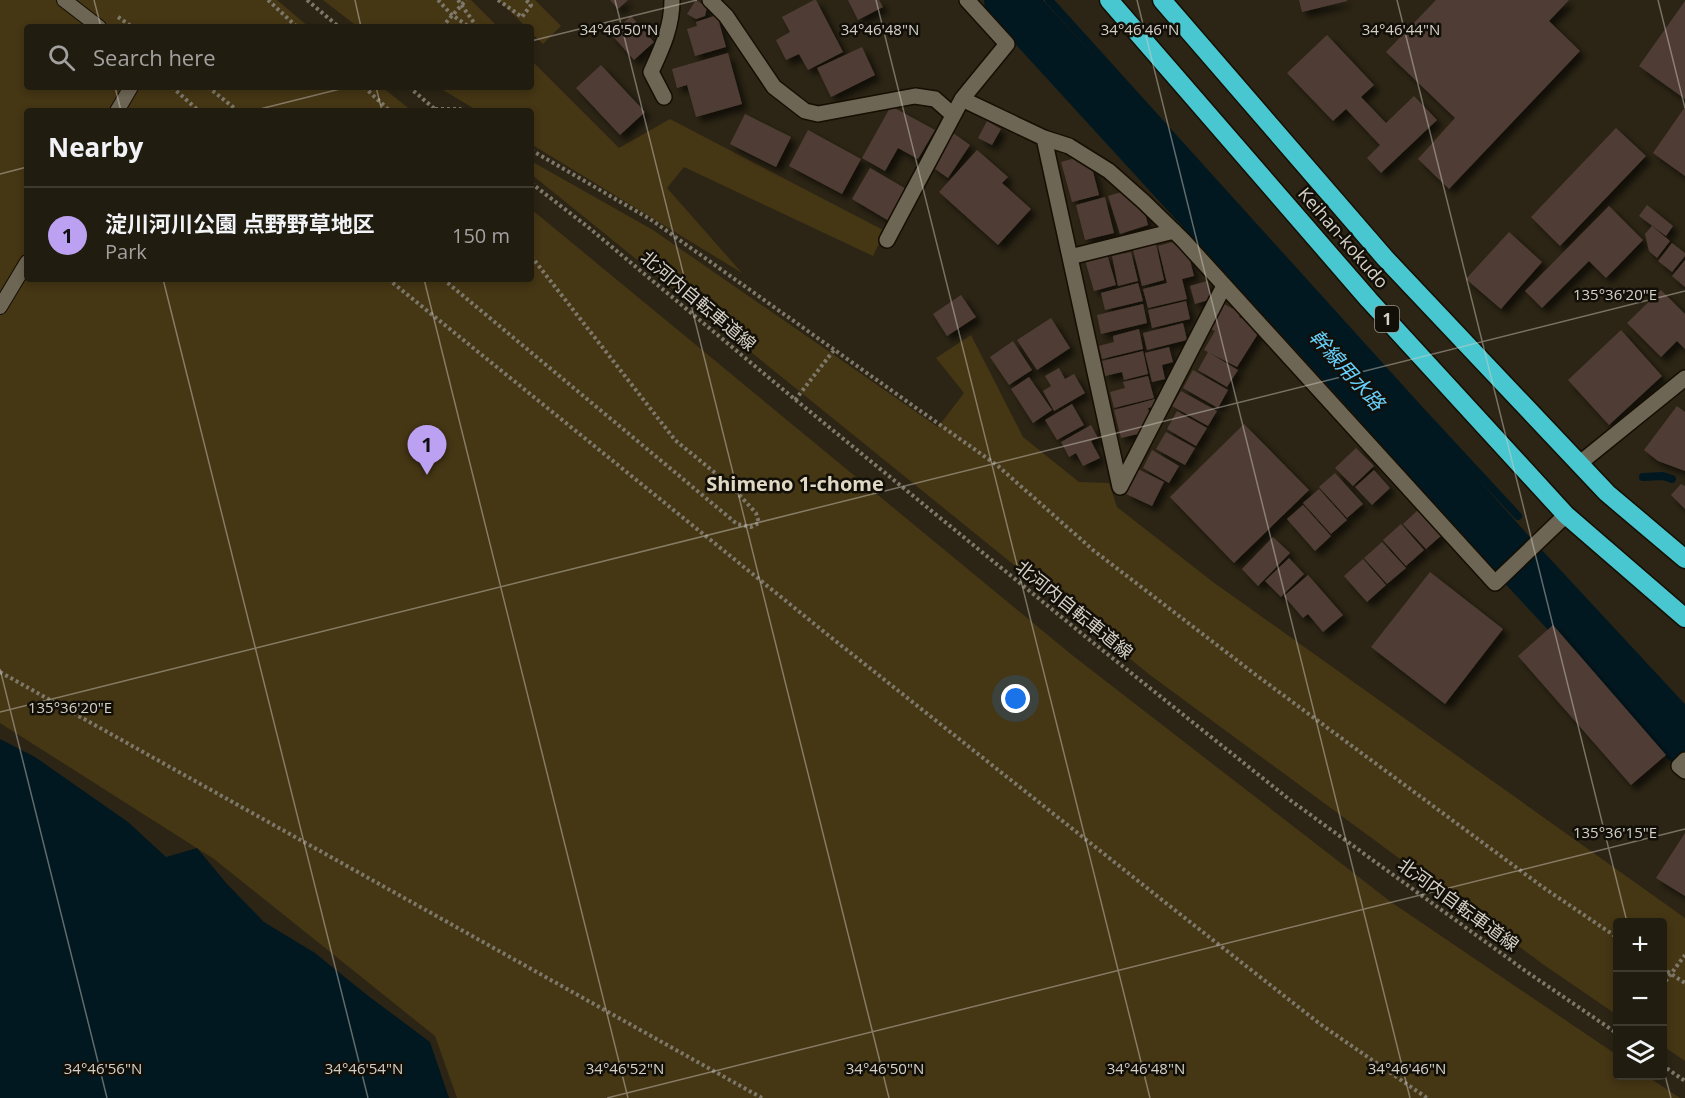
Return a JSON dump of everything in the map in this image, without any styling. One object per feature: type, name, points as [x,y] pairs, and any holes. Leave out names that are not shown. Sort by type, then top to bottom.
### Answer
[{"type":"highway","name":"Keihan-kokudo","points":[[1109,0],[1369,300],[1566,515],[1685,618]]},
{"type":"highway","name":"Keihan-kokudo","points":[[1162,0],[1385,258],[1607,493],[1685,559]]},
{"type":"street","points":[[664,97],[651,72],[667,39],[672,0]]},
{"type":"street","points":[[710,0],[726,16],[774,87],[805,111],[818,114],[915,96],[935,99],[953,114]]},
{"type":"street","points":[[887,240],[962,99],[1008,44],[967,0]]},
{"type":"street","points":[[962,99],[1044,138],[1070,146],[1108,171],[1144,202],[1174,231],[1495,583],[1566,515]]},
{"type":"street","points":[[1044,138],[1120,487],[1224,286]]},
{"type":"street","points":[[1070,257],[1174,231]]},
{"type":"street","points":[[1580,463],[1685,378]]},
{"type":"lane","points":[[64,0],[95,24]]},
{"type":"lane","points":[[119,108],[129,90]]},
{"type":"lane","points":[[0,307],[24,267]]},
{"type":"path","points":[[268,0],[294,24]]},
{"type":"path","points":[[308,0],[336,24]]},
{"type":"path","points":[[438,0],[465,24]]},
{"type":"path","points":[[444,24],[460,2],[466,0]]},
{"type":"path","points":[[498,0],[522,17],[531,5],[526,0]]},
{"type":"path","points":[[460,2],[475,24]]},
{"type":"path","points":[[175,90],[196,108]]},
{"type":"path","points":[[212,90],[234,108]]},
{"type":"path","points":[[367,90],[387,108]]},
{"type":"path","points":[[413,90],[434,108]]},
{"type":"path","points":[[534,152],[650,219],[998,466],[1093,550],[1256,675],[1544,888],[1613,935]]},
{"type":"path","name":"北河内自転車道線","points":[[534,185],[588,227],[1071,626],[1290,800],[1613,1031]]},
{"type":"path","points":[[447,282],[737,524],[751,527],[759,523],[756,513],[731,486],[675,440],[534,260]]},
{"type":"path","points":[[392,282],[819,628],[1158,897],[1320,1023],[1427,1098]]},
{"type":"path","points":[[795,400],[834,350]]},
{"type":"path","points":[[0,672],[762,1098]]},
{"type":"path","points":[[1667,979],[1685,954]]},
{"type":"path","points":[[1667,971],[1685,983]]},
{"type":"path","points":[[1667,1068],[1685,1081]]},
{"type":"shaded area","points":[[0,0],[277,0],[305,24],[24,24],[24,90],[386,90],[408,108],[24,108],[24,282],[534,282],[534,211],[1072,655],[1391,902],[1613,1052],[1613,1080],[1653,1080],[1680,1098],[457,1098],[435,1036],[214,859],[0,723]]},
{"type":"shaded area","points":[[323,0],[471,0],[495,24],[354,24]]},
{"type":"shaded area","points":[[499,0],[535,0],[561,26],[543,44],[534,36],[534,24],[523,24]]},
{"type":"shaded area","points":[[534,63],[619,148],[670,119],[885,231],[873,256],[684,167],[667,188],[742,273],[534,146],[534,108],[473,108],[443,90],[534,90]]},
{"type":"shaded area","points":[[534,163],[653,230],[938,427],[964,393],[936,358],[971,335],[1023,437],[1079,482],[1109,483],[1117,507],[1213,582],[1685,918],[1685,1061],[1667,1049],[1667,918],[1613,918],[1613,1012],[1544,965],[1150,675],[534,176]]},
{"type":"water","points":[[0,739],[35,757],[128,822],[166,857],[197,848],[227,884],[264,922],[315,953],[430,1042],[449,1098],[0,1098]]},
{"type":"building","points":[[610,0],[628,0],[618,9]]},
{"type":"building","points":[[696,0],[707,7],[705,16],[696,19],[687,14]]},
{"type":"building","points":[[814,0],[843,52],[808,70],[799,54],[786,60],[776,40],[790,32],[782,17]]},
{"type":"building","points":[[848,0],[879,0],[883,7],[858,20]]},
{"type":"building","points":[[1299,0],[1347,0],[1347,1],[1302,12]]},
{"type":"building","points":[[1436,0],[1569,0],[1549,21],[1580,51],[1449,189],[1418,159],[1455,118],[1386,52]]},
{"type":"building","points":[[1685,1],[1685,99],[1639,66]]},
{"type":"building","points":[[717,15],[726,47],[695,56],[687,29],[697,26],[696,22]]},
{"type":"building","points":[[631,16],[654,42],[634,60],[611,34]]},
{"type":"building","points":[[1327,35],[1374,85],[1361,97],[1386,123],[1414,96],[1437,120],[1381,173],[1367,158],[1380,145],[1346,109],[1333,121],[1287,73]]},
{"type":"building","points":[[862,47],[875,75],[831,97],[817,68]]},
{"type":"building","points":[[728,53],[742,104],[696,117],[687,85],[677,88],[672,69]]},
{"type":"building","points":[[601,65],[645,112],[620,135],[576,88]]},
{"type":"building","points":[[891,106],[935,130],[918,159],[898,148],[885,171],[862,158]]},
{"type":"building","points":[[1685,107],[1685,176],[1653,153]]},
{"type":"building","points":[[745,114],[791,137],[776,167],[730,144]]},
{"type":"building","points":[[987,121],[1001,129],[992,145],[978,138]]},
{"type":"building","points":[[1616,128],[1646,156],[1560,246],[1531,217]]},
{"type":"building","points":[[808,130],[861,159],[842,194],[789,166]]},
{"type":"building","points":[[953,133],[970,145],[948,178],[931,166]]},
{"type":"building","points":[[977,150],[1008,177],[1002,183],[1031,209],[998,245],[939,192]]},
{"type":"building","points":[[1079,157],[1091,164],[1099,195],[1072,202],[1061,162]]},
{"type":"building","points":[[870,168],[908,190],[889,221],[852,199]]},
{"type":"building","points":[[1125,191],[1143,206],[1148,225],[1120,234],[1108,196]]},
{"type":"building","points":[[1105,197],[1114,233],[1085,240],[1076,205]]},
{"type":"building","points":[[1647,205],[1673,226],[1666,236],[1639,216]]},
{"type":"building","points":[[1609,206],[1643,240],[1606,278],[1589,261],[1542,308],[1525,291]]},
{"type":"building","points":[[1652,226],[1670,241],[1657,258],[1649,251],[1645,234]]},
{"type":"building","points":[[1509,232],[1542,262],[1501,309],[1466,279]]},
{"type":"building","points":[[1173,242],[1190,260],[1194,276],[1182,279],[1187,299],[1148,308],[1143,289],[1167,283],[1158,246]]},
{"type":"building","points":[[1672,243],[1685,253],[1685,256],[1672,272],[1658,261]]},
{"type":"building","points":[[1156,244],[1164,280],[1142,286],[1133,250]]},
{"type":"building","points":[[1131,252],[1138,281],[1118,286],[1112,256]]},
{"type":"building","points":[[1107,254],[1116,285],[1094,291],[1085,260]]},
{"type":"building","points":[[1685,260],[1685,287],[1672,276]]},
{"type":"building","points":[[1207,281],[1212,299],[1195,304],[1190,286]]},
{"type":"building","points":[[1138,283],[1143,301],[1105,310],[1101,293]]},
{"type":"building","points":[[1661,290],[1685,314],[1685,349],[1677,341],[1661,357],[1627,323]]},
{"type":"building","points":[[961,295],[976,317],[947,336],[933,314]]},
{"type":"building","points":[[1186,301],[1190,319],[1152,328],[1148,310]]},
{"type":"building","points":[[1143,304],[1147,323],[1101,334],[1097,315]]},
{"type":"building","points":[[1224,304],[1241,313],[1239,317],[1261,329],[1237,367],[1204,350],[1215,331],[1211,329]]},
{"type":"building","points":[[1051,318],[1070,348],[1037,370],[1017,340]]},
{"type":"building","points":[[1183,323],[1187,340],[1147,350],[1143,333]]},
{"type":"building","points":[[1139,329],[1143,349],[1102,359],[1099,346],[1114,342],[1113,336]]},
{"type":"building","points":[[1621,330],[1662,376],[1609,425],[1568,380]]},
{"type":"building","points":[[1013,341],[1032,370],[1009,385],[990,357]]},
{"type":"building","points":[[1169,347],[1173,362],[1162,365],[1165,379],[1152,382],[1145,353]]},
{"type":"building","points":[[1143,351],[1148,374],[1124,380],[1122,372],[1105,376],[1102,361]]},
{"type":"building","points":[[1208,352],[1238,370],[1227,387],[1198,370]]},
{"type":"building","points":[[1059,368],[1065,379],[1074,374],[1085,393],[1054,411],[1043,391],[1051,386],[1045,376]]},
{"type":"building","points":[[1193,370],[1228,390],[1218,408],[1183,388]]},
{"type":"building","points":[[1148,376],[1154,398],[1114,408],[1110,392],[1125,388],[1123,382]]},
{"type":"building","points":[[1029,377],[1052,410],[1033,423],[1011,389]]},
{"type":"building","points":[[1181,391],[1217,411],[1208,426],[1172,406]]},
{"type":"building","points":[[1155,399],[1156,406],[1148,408],[1150,416],[1142,433],[1121,438],[1114,410]]},
{"type":"building","points":[[1072,404],[1084,425],[1057,440],[1045,420]]},
{"type":"building","points":[[1677,406],[1685,412],[1685,471],[1658,461],[1644,450]]},
{"type":"building","points":[[1177,411],[1207,428],[1196,446],[1167,429]]},
{"type":"building","points":[[1244,424],[1309,490],[1234,563],[1170,497]]},
{"type":"building","points":[[1091,425],[1098,438],[1091,441],[1100,458],[1083,466],[1076,453],[1069,457],[1061,442]]},
{"type":"building","points":[[1166,432],[1195,448],[1185,465],[1156,449]]},
{"type":"building","points":[[1356,448],[1374,466],[1353,486],[1335,468]]},
{"type":"building","points":[[1152,450],[1179,466],[1169,483],[1143,468]]},
{"type":"building","points":[[1138,469],[1164,482],[1152,506],[1126,494]]},
{"type":"building","points":[[1374,470],[1390,488],[1372,505],[1355,487]]},
{"type":"building","points":[[1335,473],[1363,504],[1347,518],[1319,487]]},
{"type":"building","points":[[1681,484],[1685,486],[1685,509],[1671,495]]},
{"type":"building","points":[[1319,489],[1347,520],[1331,534],[1303,503]]},
{"type":"building","points":[[1303,505],[1331,536],[1315,551],[1287,519]]},
{"type":"building","points":[[1419,509],[1442,535],[1426,549],[1403,524]]},
{"type":"building","points":[[1401,524],[1424,550],[1406,566],[1383,540]]},
{"type":"building","points":[[1273,537],[1290,553],[1258,586],[1242,569]]},
{"type":"building","points":[[1382,542],[1406,568],[1387,584],[1364,558]]},
{"type":"building","points":[[1289,558],[1304,574],[1281,597],[1265,581]]},
{"type":"building","points":[[1363,559],[1386,585],[1367,602],[1344,576]]},
{"type":"building","points":[[1430,572],[1503,629],[1445,704],[1371,647]]},
{"type":"building","points":[[1308,575],[1343,615],[1323,632],[1308,614],[1303,618],[1284,596]]},
{"type":"building","points":[[1553,625],[1666,755],[1631,785],[1518,656]]},
{"type":"building","points":[[1685,833],[1685,896],[1656,878]]},
{"type":"waterway","name":"幹線用水路","points":[[1009,0],[1364,388],[1507,549],[1685,741]]},
{"type":"waterway","points":[[1049,0],[1518,516]]},
{"type":"waterway","points":[[1643,477],[1663,476],[1672,479]]},
{"type":"place","name":"淀川河川公園 点野野草地区","points":[[427,475]]},
{"type":"district","name":"Shimeno 1-chome","points":[[795,484]]}]
